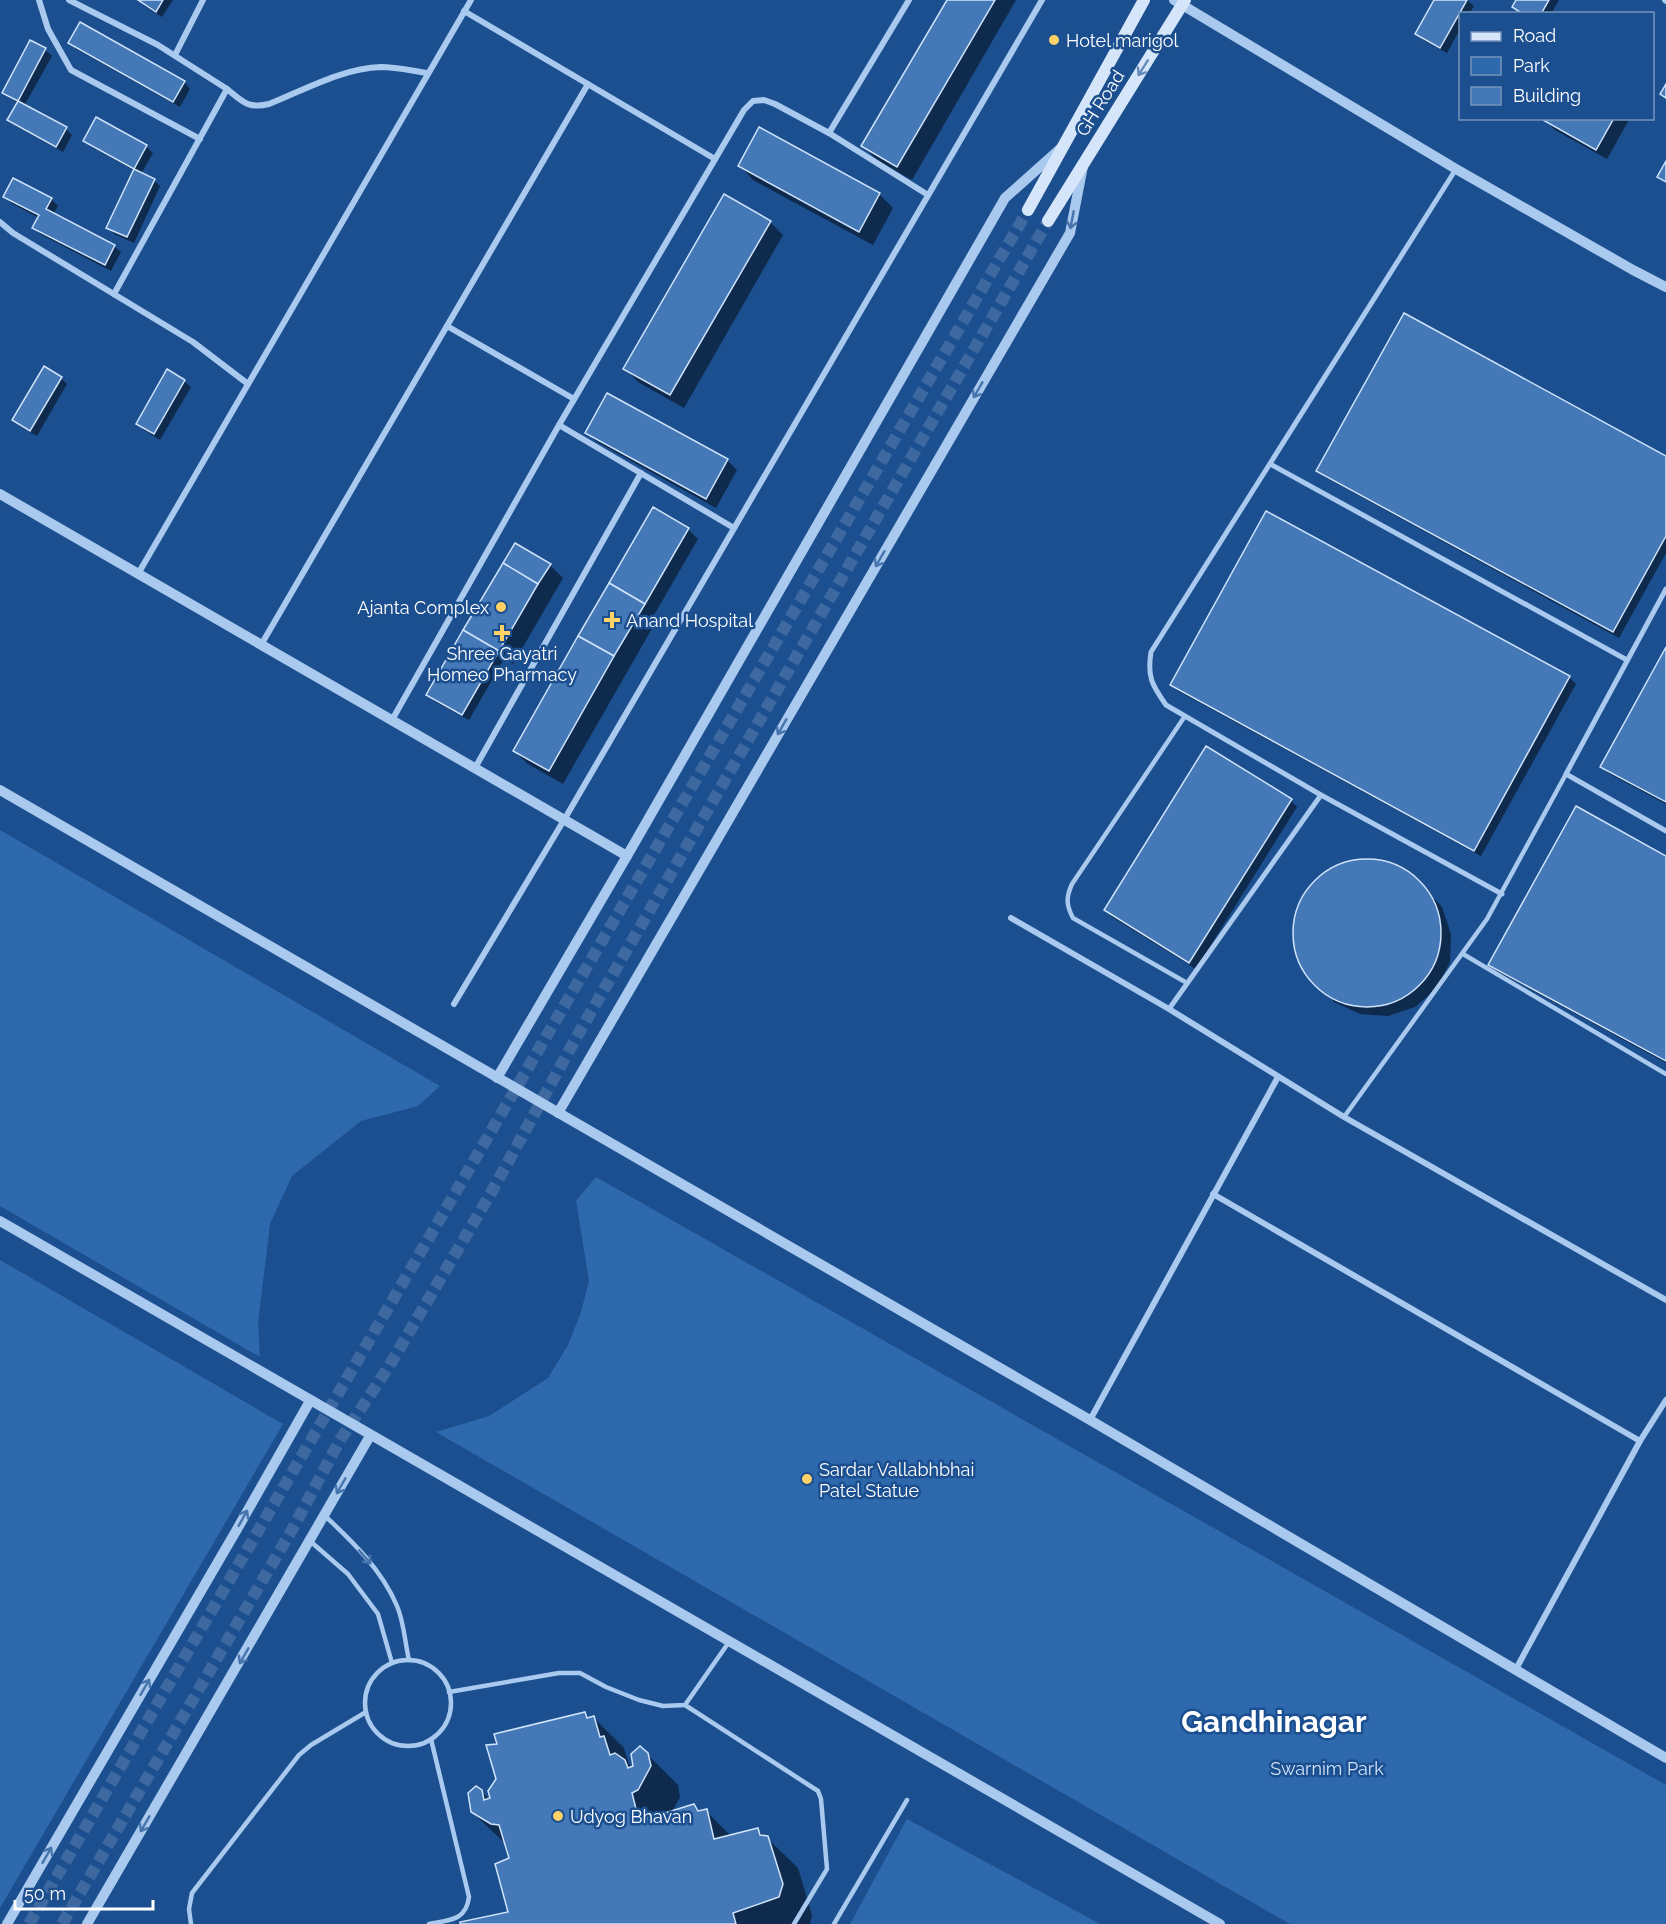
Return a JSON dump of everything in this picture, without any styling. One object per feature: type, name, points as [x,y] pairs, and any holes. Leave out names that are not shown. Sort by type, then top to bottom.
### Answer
[{"type":"main road","name":"GH Road","points":[[1028,210],[1144,0]]},
{"type":"main road","name":"GH Road","points":[[1048,221],[1180,1]]},
{"type":"street","points":[[39,0],[48,29],[71,69],[200,139]]},
{"type":"street","points":[[69,0],[175,55],[247,105],[269,104],[341,75],[363,69],[382,67],[428,73]]},
{"type":"street","points":[[175,55],[203,0]]},
{"type":"street","points":[[138,574],[471,0]]},
{"type":"street","points":[[829,134],[909,0]]},
{"type":"street","points":[[454,1004],[564,820],[1042,0]]},
{"type":"street","points":[[1180,1],[1456,169],[1633,270],[1666,286]]},
{"type":"street","points":[[464,11],[715,159]]},
{"type":"street","points":[[261,645],[588,84]]},
{"type":"street","points":[[114,294],[227,89]]},
{"type":"street","points":[[392,720],[574,399],[744,110],[753,102],[764,100],[775,104],[829,134],[928,195]]},
{"type":"street","points":[[497,1078],[1005,198],[1063,146]]},
{"type":"street","points":[[558,1113],[1070,233],[1084,163]]},
{"type":"street","points":[[1456,169],[1151,652],[1148,669],[1153,687],[1166,705],[1321,795],[1502,894]]},
{"type":"street","points":[[0,222],[13,233],[193,342],[248,384]]},
{"type":"street","points":[[447,326],[574,399]]},
{"type":"street","points":[[559,425],[734,528]]},
{"type":"street","points":[[1270,464],[1628,660]]},
{"type":"street","points":[[475,768],[641,473]]},
{"type":"street","points":[[0,494],[627,856]]},
{"type":"street","points":[[1666,589],[1566,774],[1666,831]]},
{"type":"street","points":[[0,790],[1090,1420],[1666,1758]]},
{"type":"street","points":[[1169,1009],[1321,795]]},
{"type":"street","points":[[1011,918],[1169,1009],[1344,1117],[1666,1300]]},
{"type":"street","points":[[1090,1420],[1278,1077]]},
{"type":"street","points":[[1213,1194],[1640,1441]]},
{"type":"street","points":[[0,1221],[1220,1924]]},
{"type":"street","points":[[1516,1670],[1640,1441],[1666,1400]]},
{"type":"street","points":[[7,1924],[310,1401]]},
{"type":"street","points":[[87,1924],[370,1436]]},
{"type":"lane","points":[[1185,716],[1072,884],[1067,895],[1068,907],[1073,918],[1187,983]]},
{"type":"lane","points":[[1344,1117],[1463,954],[1502,894],[1566,774]]},
{"type":"lane","points":[[1463,954],[1666,1074]]},
{"type":"lane","points":[[324,1515],[349,1539],[382,1577],[398,1607],[409,1660]]},
{"type":"lane","points":[[310,1541],[348,1574],[378,1614],[392,1663]]},
{"type":"lane","points":[[686,1705],[729,1642]]},
{"type":"lane","points":[[409,1660],[427,1665],[441,1676],[449,1692],[450,1710],[444,1726],[432,1739],[415,1746],[397,1745],[381,1737],[369,1723],[364,1706],[367,1688],[377,1673],[392,1663],[409,1660]]},
{"type":"lane","points":[[449,1692],[559,1672],[580,1672],[606,1688],[639,1700],[663,1706],[686,1705],[818,1791],[821,1799],[827,1869],[794,1924]]},
{"type":"lane","points":[[191,1924],[189,1909],[192,1893],[299,1755],[311,1745],[366,1712]]},
{"type":"lane","points":[[429,1924],[462,1915],[467,1909],[469,1897],[432,1739]]},
{"type":"lane","points":[[834,1924],[907,1800]]},
{"type":"green space","points":[[0,830],[440,1086],[418,1106],[361,1121],[292,1176],[270,1224],[258,1323],[260,1357],[0,1206]]},
{"type":"green space","name":"Swarnim Park","points":[[596,1177],[1666,1785],[1666,1924],[1290,1924],[436,1432],[489,1416],[548,1378],[568,1345],[581,1312],[589,1281],[576,1201]]},
{"type":"green space","points":[[0,1260],[283,1424],[0,1908]]},
{"type":"green space","points":[[907,1819],[1100,1924],[850,1924]]},
{"type":"building","points":[[138,0],[163,0],[156,12]]},
{"type":"building","points":[[947,0],[995,0],[897,167],[861,146]]},
{"type":"building","points":[[1434,0],[1467,0],[1440,48],[1415,34]]},
{"type":"building","points":[[1516,0],[1549,0],[1542,12],[1520,12],[1512,7]]},
{"type":"building","points":[[80,22],[185,81],[173,102],[68,43]]},
{"type":"building","points":[[30,40],[46,48],[18,101],[2,93]]},
{"type":"building","points":[[1666,84],[1666,98],[1660,94]]},
{"type":"building","points":[[18,101],[67,127],[56,147],[7,120]]},
{"type":"building","points":[[96,117],[147,145],[134,169],[83,141]]},
{"type":"building","points":[[1543,120],[1613,120],[1596,150]]},
{"type":"building","points":[[759,127],[880,193],[859,232],[738,166]]},
{"type":"building","points":[[1666,161],[1666,182],[1657,177]]},
{"type":"building","points":[[134,169],[155,179],[127,237],[106,228]]},
{"type":"building","points":[[13,178],[52,198],[46,209],[115,245],[105,265],[32,228],[39,215],[3,197]]},
{"type":"building","points":[[724,194],[771,221],[670,395],[623,369]]},
{"type":"building","points":[[1404,313],[1666,456],[1666,536],[1613,632],[1316,471]]},
{"type":"building","points":[[44,366],[62,377],[30,431],[12,420]]},
{"type":"building","points":[[167,369],[185,380],[154,434],[136,424]]},
{"type":"building","points":[[607,393],[728,459],[706,499],[585,433]]},
{"type":"building","points":[[653,507],[689,528],[645,604],[609,583]]},
{"type":"building","points":[[1266,511],[1570,676],[1474,851],[1170,685]]},
{"type":"building","points":[[515,543],[551,564],[538,584],[503,563]]},
{"type":"building","name":"Ajanta Complex","points":[[503,563],[538,584],[499,651],[463,630]]},
{"type":"building","name":"Anand Hospital","points":[[609,583],[645,604],[614,656],[578,636]]},
{"type":"building","points":[[463,630],[499,651],[462,715],[426,695]]},
{"type":"building","points":[[578,636],[614,656],[549,771],[513,751]]},
{"type":"building","points":[[1666,647],[1666,802],[1600,767]]},
{"type":"building","points":[[1206,746],[1292,799],[1189,963],[1104,910]]},
{"type":"building","points":[[1576,806],[1666,856],[1666,1061],[1488,965]]},
{"type":"building","points":[[1367,859],[1395,865],[1419,881],[1435,905],[1441,933],[1435,961],[1419,985],[1395,1001],[1367,1007],[1339,1001],[1315,985],[1299,961],[1293,933],[1299,905],[1315,881],[1339,865]]},
{"type":"building","name":"Udyog Bhavan","points":[[585,1712],[587,1718],[594,1716],[600,1737],[604,1736],[610,1755],[615,1753],[625,1760],[628,1768],[633,1766],[631,1754],[640,1746],[648,1753],[651,1766],[638,1790],[632,1793],[639,1821],[694,1804],[698,1811],[707,1809],[714,1839],[758,1828],[760,1835],[768,1836],[783,1884],[779,1897],[733,1913],[736,1924],[460,1924],[460,1922],[508,1912],[495,1864],[509,1858],[499,1825],[491,1824],[471,1812],[468,1793],[476,1786],[482,1790],[484,1800],[490,1798],[488,1791],[496,1779],[486,1745],[497,1744],[494,1734]]},
{"type":"tunnel","points":[[29,1924],[1028,210]]},
{"type":"tunnel","points":[[62,1924],[293,1528],[340,1440],[388,1368],[491,1193],[576,1038],[1048,221]]},
{"type":"place","name":"Hotel marigol","points":[[1054,40]]},
{"type":"place","name":"Ajanta Complex","points":[[501,607]]},
{"type":"place","name":"Anand Hospital","points":[[612,620]]},
{"type":"place","name":"Shree Gayatri Homeo Pharmacy","points":[[502,633]]},
{"type":"place","name":"Sardar Vallabhbhai Patel Statue","points":[[807,1479]]},
{"type":"place","name":"Udyog Bhavan","points":[[558,1816]]},
{"type":"district","name":"Gandhinagar","points":[[1274,1721]]}]
